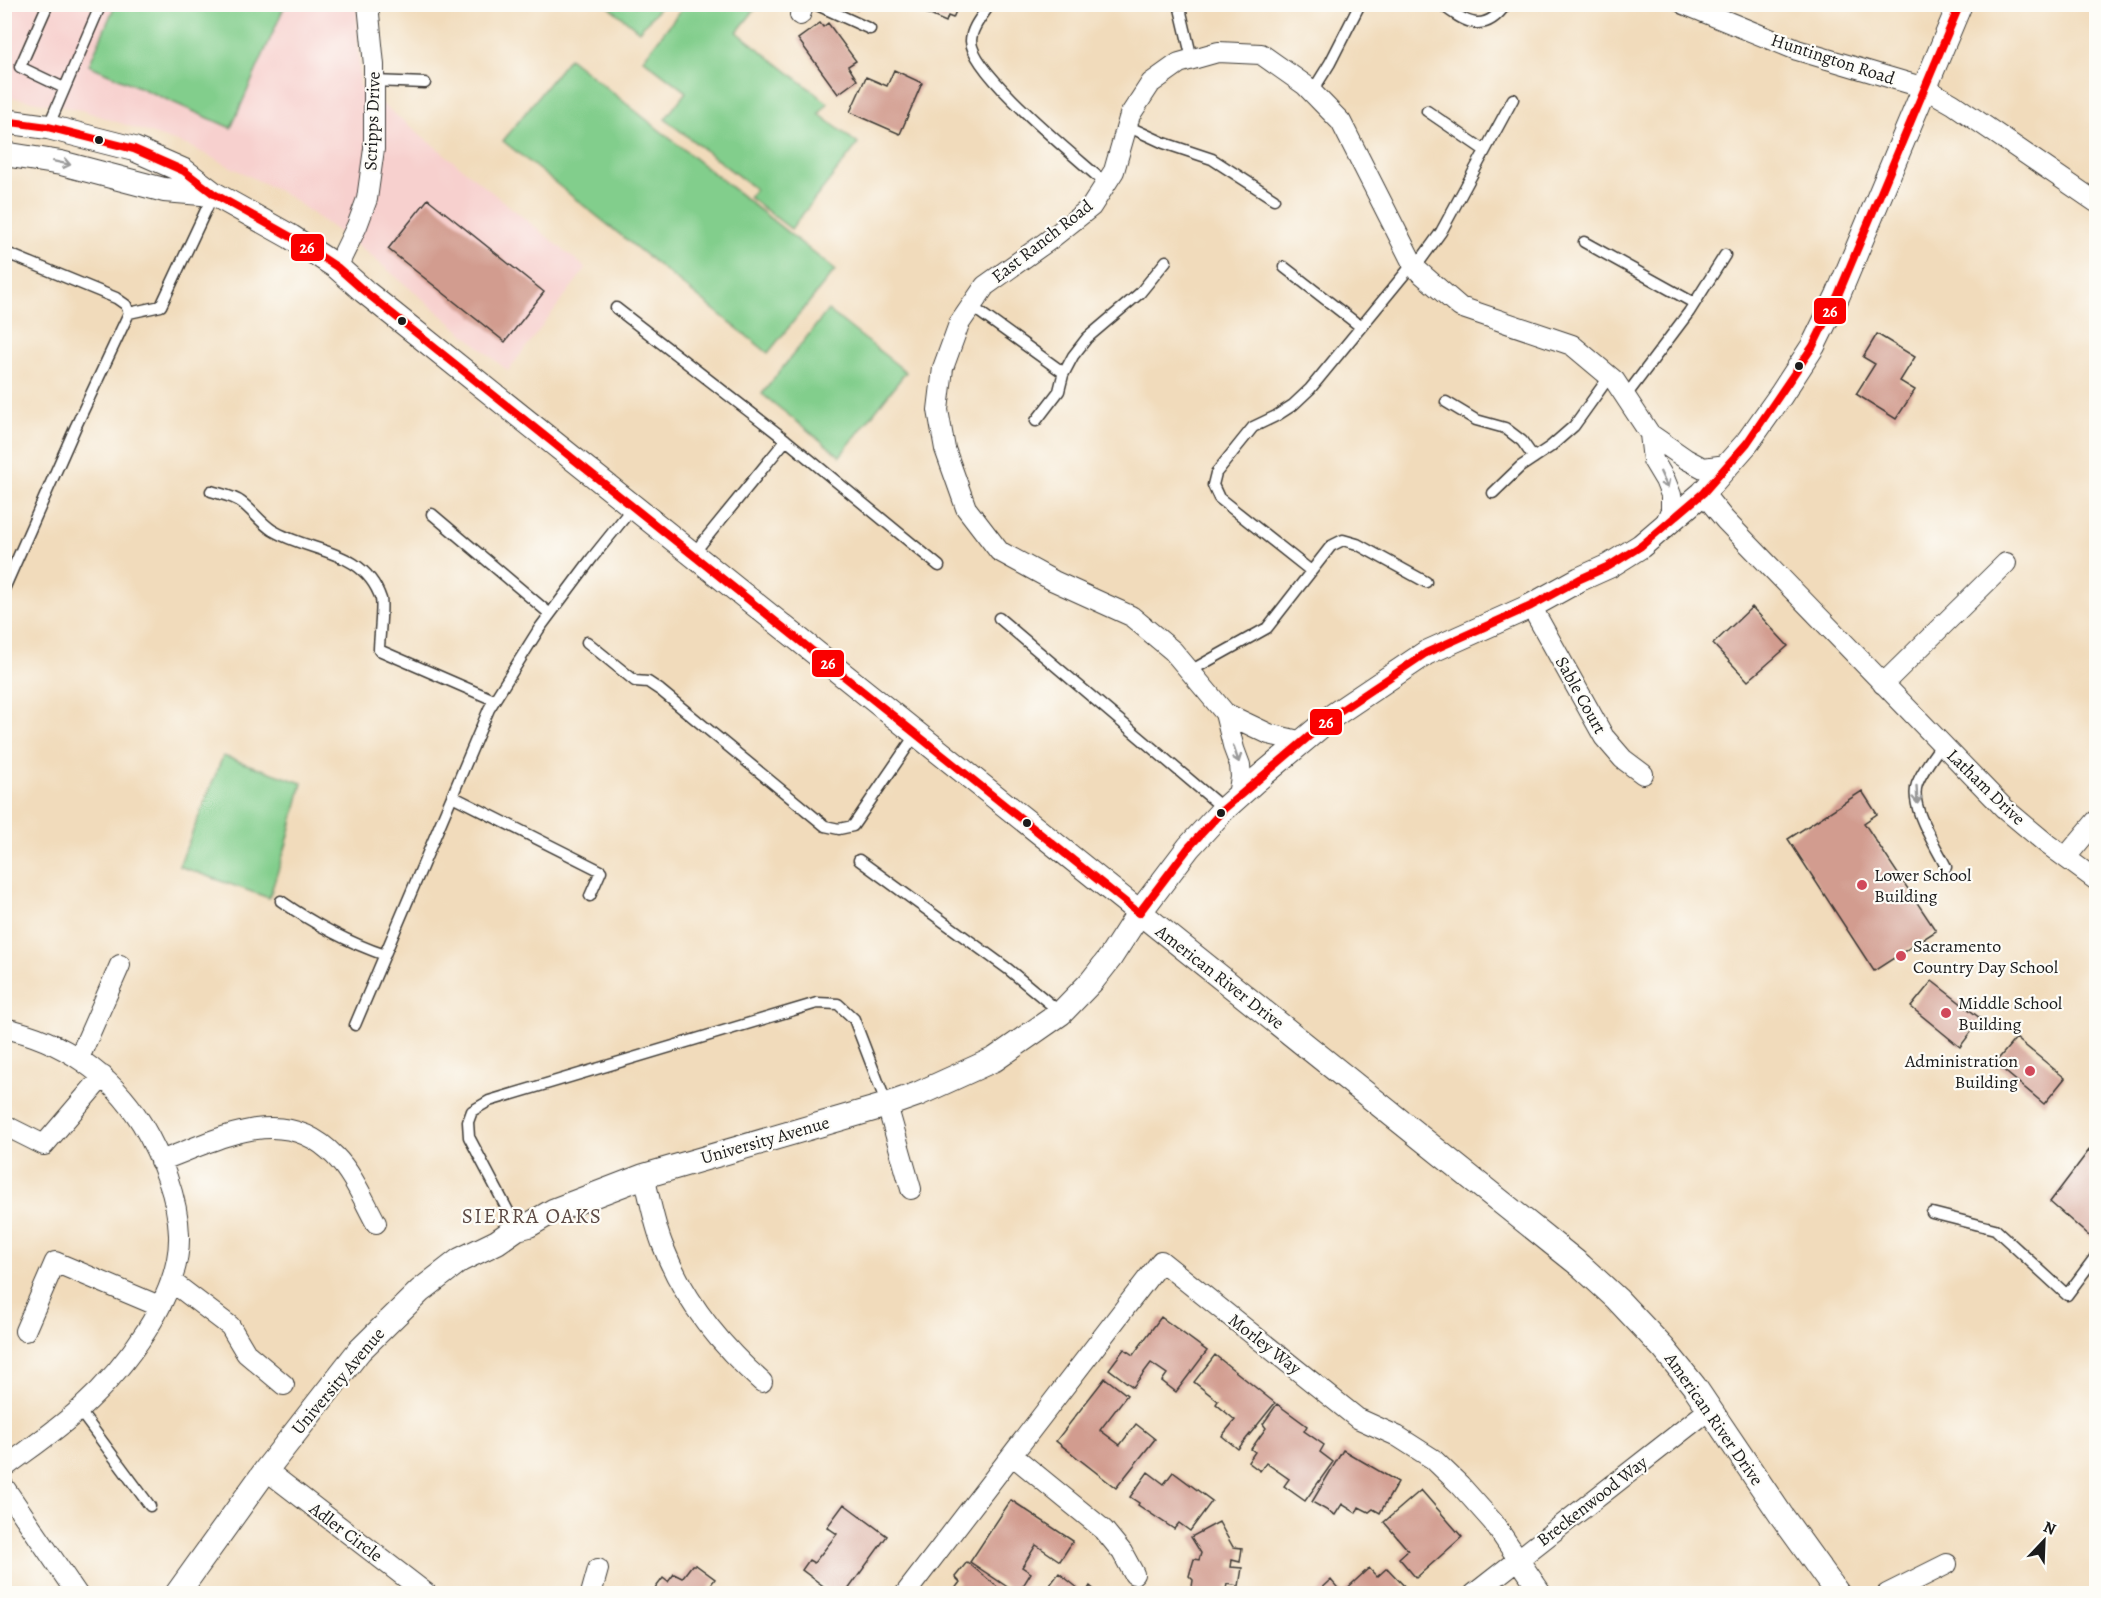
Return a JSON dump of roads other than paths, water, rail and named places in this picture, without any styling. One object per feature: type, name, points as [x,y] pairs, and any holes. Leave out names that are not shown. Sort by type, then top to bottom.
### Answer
[{"type":"street","name":"Scripps Drive","points":[[337,267],[367,199],[374,148],[374,81],[368,4]]},
{"type":"street","name":"Huntington Road","points":[[1684,4],[1797,50],[1925,88],[1953,104],[2097,202]]},
{"type":"street","name":"University Avenue","points":[[177,1593],[266,1470],[359,1351],[420,1291],[460,1260],[553,1211],[644,1176],[887,1105],[918,1094],[995,1059],[1061,1013],[1092,981],[1110,958],[1139,913],[1189,847],[1231,803],[1335,715],[1426,653],[1531,606],[1609,566],[1641,546],[1703,493],[1747,443],[1813,346],[1838,295],[1960,4]]},
{"type":"street","name":"East Ranch Road","points":[[1231,803],[1241,777],[1240,765],[1225,713],[1173,651],[1131,616],[1053,581],[999,551],[966,508],[945,449],[938,410],[943,368],[959,324],[971,306],[985,286],[1091,207],[1114,171],[1130,115],[1151,83],[1179,63],[1218,52],[1261,54],[1305,85],[1341,122],[1413,266],[1460,307],[1572,345],[1615,381],[1650,434],[1703,468],[1727,465]]},
{"type":"street","name":"American River Drive","points":[[4,121],[48,128],[134,149],[184,171],[214,194],[291,237],[337,267],[1139,913],[1413,1130],[1581,1266],[1617,1299],[1664,1348],[1710,1409],[1781,1515],[1838,1593]]},
{"type":"street","name":"American River Drive","points":[[4,154],[61,162],[165,190],[214,194]]},
{"type":"street","points":[[1650,434],[1653,460],[1671,495],[1671,510],[1664,527]]},
{"type":"street","name":"Latham Drive","points":[[1703,493],[1725,520],[2004,808],[2097,880]]},
{"type":"street","points":[[1883,684],[2006,563]]},
{"type":"street","name":"Sable Court","points":[[1531,606],[1604,737],[1623,759],[1643,774]]},
{"type":"street","name":"East Ranch Road","points":[[1225,713],[1269,734],[1303,742]]},
{"type":"street","points":[[2066,857],[2097,821]]},
{"type":"street","points":[[79,1058],[120,965]]},
{"type":"street","points":[[4,1028],[50,1042],[79,1058],[103,1076],[133,1110],[148,1134],[160,1161],[176,1209],[179,1236],[177,1259],[171,1281],[132,1351],[79,1410],[4,1468]]},
{"type":"street","points":[[4,1125],[44,1145],[103,1076]]},
{"type":"street","points":[[887,1105],[911,1189]]},
{"type":"street","points":[[160,1161],[246,1130],[264,1127],[293,1130],[318,1141],[336,1156],[376,1223]]},
{"type":"street","points":[[644,1176],[662,1245],[676,1275],[712,1332],[734,1357],[762,1382]]},
{"type":"street","name":"Morley Way","points":[[905,1593],[1161,1261],[1358,1418],[1397,1436],[1433,1459],[1493,1522],[1542,1593]]},
{"type":"street","points":[[25,1330],[55,1262],[159,1306]]},
{"type":"street","points":[[171,1281],[230,1326],[246,1353],[284,1385]]},
{"type":"street","name":"Breckenwood Way","points":[[1474,1593],[1710,1409]]},
{"type":"street","points":[[1012,1455],[1104,1530],[1122,1552],[1134,1574]]},
{"type":"street","name":"Adler Circle","points":[[266,1470],[427,1593]]},
{"type":"street","points":[[4,1487],[77,1593]]},
{"type":"street","points":[[1887,1593],[1947,1564]]},
{"type":"street","points":[[591,1593],[598,1569]]},
{"type":"lane","points":[[48,4],[20,67],[64,88]]},
{"type":"lane","points":[[48,128],[101,4]]},
{"type":"lane","points":[[990,4],[974,30],[971,40],[974,54],[1032,121],[1106,184]]},
{"type":"lane","points":[[1179,4],[1192,60]]},
{"type":"lane","points":[[1312,92],[1330,63],[1360,4]]},
{"type":"lane","points":[[1441,4],[1461,20],[1479,24],[1489,22],[1506,4]]},
{"type":"lane","points":[[806,8],[870,28]]},
{"type":"lane","points":[[374,81],[425,83]]},
{"type":"lane","points":[[1311,571],[1219,498],[1213,485],[1216,473],[1253,427],[1293,405],[1310,389],[1441,232],[1513,99]]},
{"type":"lane","points":[[1427,111],[1484,150]]},
{"type":"lane","points":[[1127,126],[1164,143],[1212,159],[1274,199]]},
{"type":"lane","points":[[129,313],[161,306],[214,194]]},
{"type":"lane","points":[[1584,242],[1694,303]]},
{"type":"lane","points":[[4,252],[116,298],[126,305],[129,313],[76,426],[4,590]]},
{"type":"lane","points":[[1625,397],[1694,303],[1725,255]]},
{"type":"lane","points":[[1036,421],[1059,391],[1064,373],[1073,356],[1087,338],[1140,293],[1166,261]]},
{"type":"lane","points":[[1284,267],[1361,327]]},
{"type":"lane","points":[[971,306],[1064,373]]},
{"type":"lane","points":[[616,308],[786,440],[939,566]]},
{"type":"lane","points":[[1493,493],[1520,467],[1550,447],[1574,426],[1610,377]]},
{"type":"lane","points":[[1446,402],[1476,420],[1505,428],[1522,441],[1534,458]]},
{"type":"lane","points":[[693,554],[786,440]]},
{"type":"lane","points":[[211,491],[238,500],[271,529],[294,540],[331,551],[360,569],[372,582],[382,601],[378,650],[494,700]]},
{"type":"lane","points":[[355,1025],[494,700],[550,614],[633,507]]},
{"type":"lane","points":[[432,514],[550,614]]},
{"type":"lane","points":[[1190,671],[1267,628],[1330,546],[1343,540],[1357,544],[1425,582]]},
{"type":"lane","points":[[999,618],[1231,803]]},
{"type":"lane","points":[[587,642],[634,681],[648,682],[660,690],[825,826],[839,829],[853,826],[917,732]]},
{"type":"lane","points":[[1942,744],[1925,767],[1916,787],[1919,812],[1946,867]]},
{"type":"lane","points":[[452,796],[601,871],[590,896]]},
{"type":"lane","points":[[859,860],[1008,969],[1061,1013]]},
{"type":"lane","points":[[282,901],[309,920],[352,943],[385,955]]},
{"type":"lane","points":[[517,1228],[469,1137],[468,1122],[472,1111],[489,1101],[817,1003],[829,1002],[838,1004],[854,1019],[887,1105]]},
{"type":"lane","points":[[1932,1213],[1995,1229],[2067,1295],[2097,1256]]},
{"type":"lane","points":[[79,1410],[150,1506]]},
{"type":"place","name":"Lower School Building","points":[[1862,885]]},
{"type":"place","name":"Sacramento Country Day School","points":[[1901,956]]},
{"type":"place","name":"Middle School Building","points":[[1946,1013]]},
{"type":"place","name":"Administration Building","points":[[2030,1071]]},
{"type":"district","name":"SIERRA OAKS","points":[[532,1216]]}]
